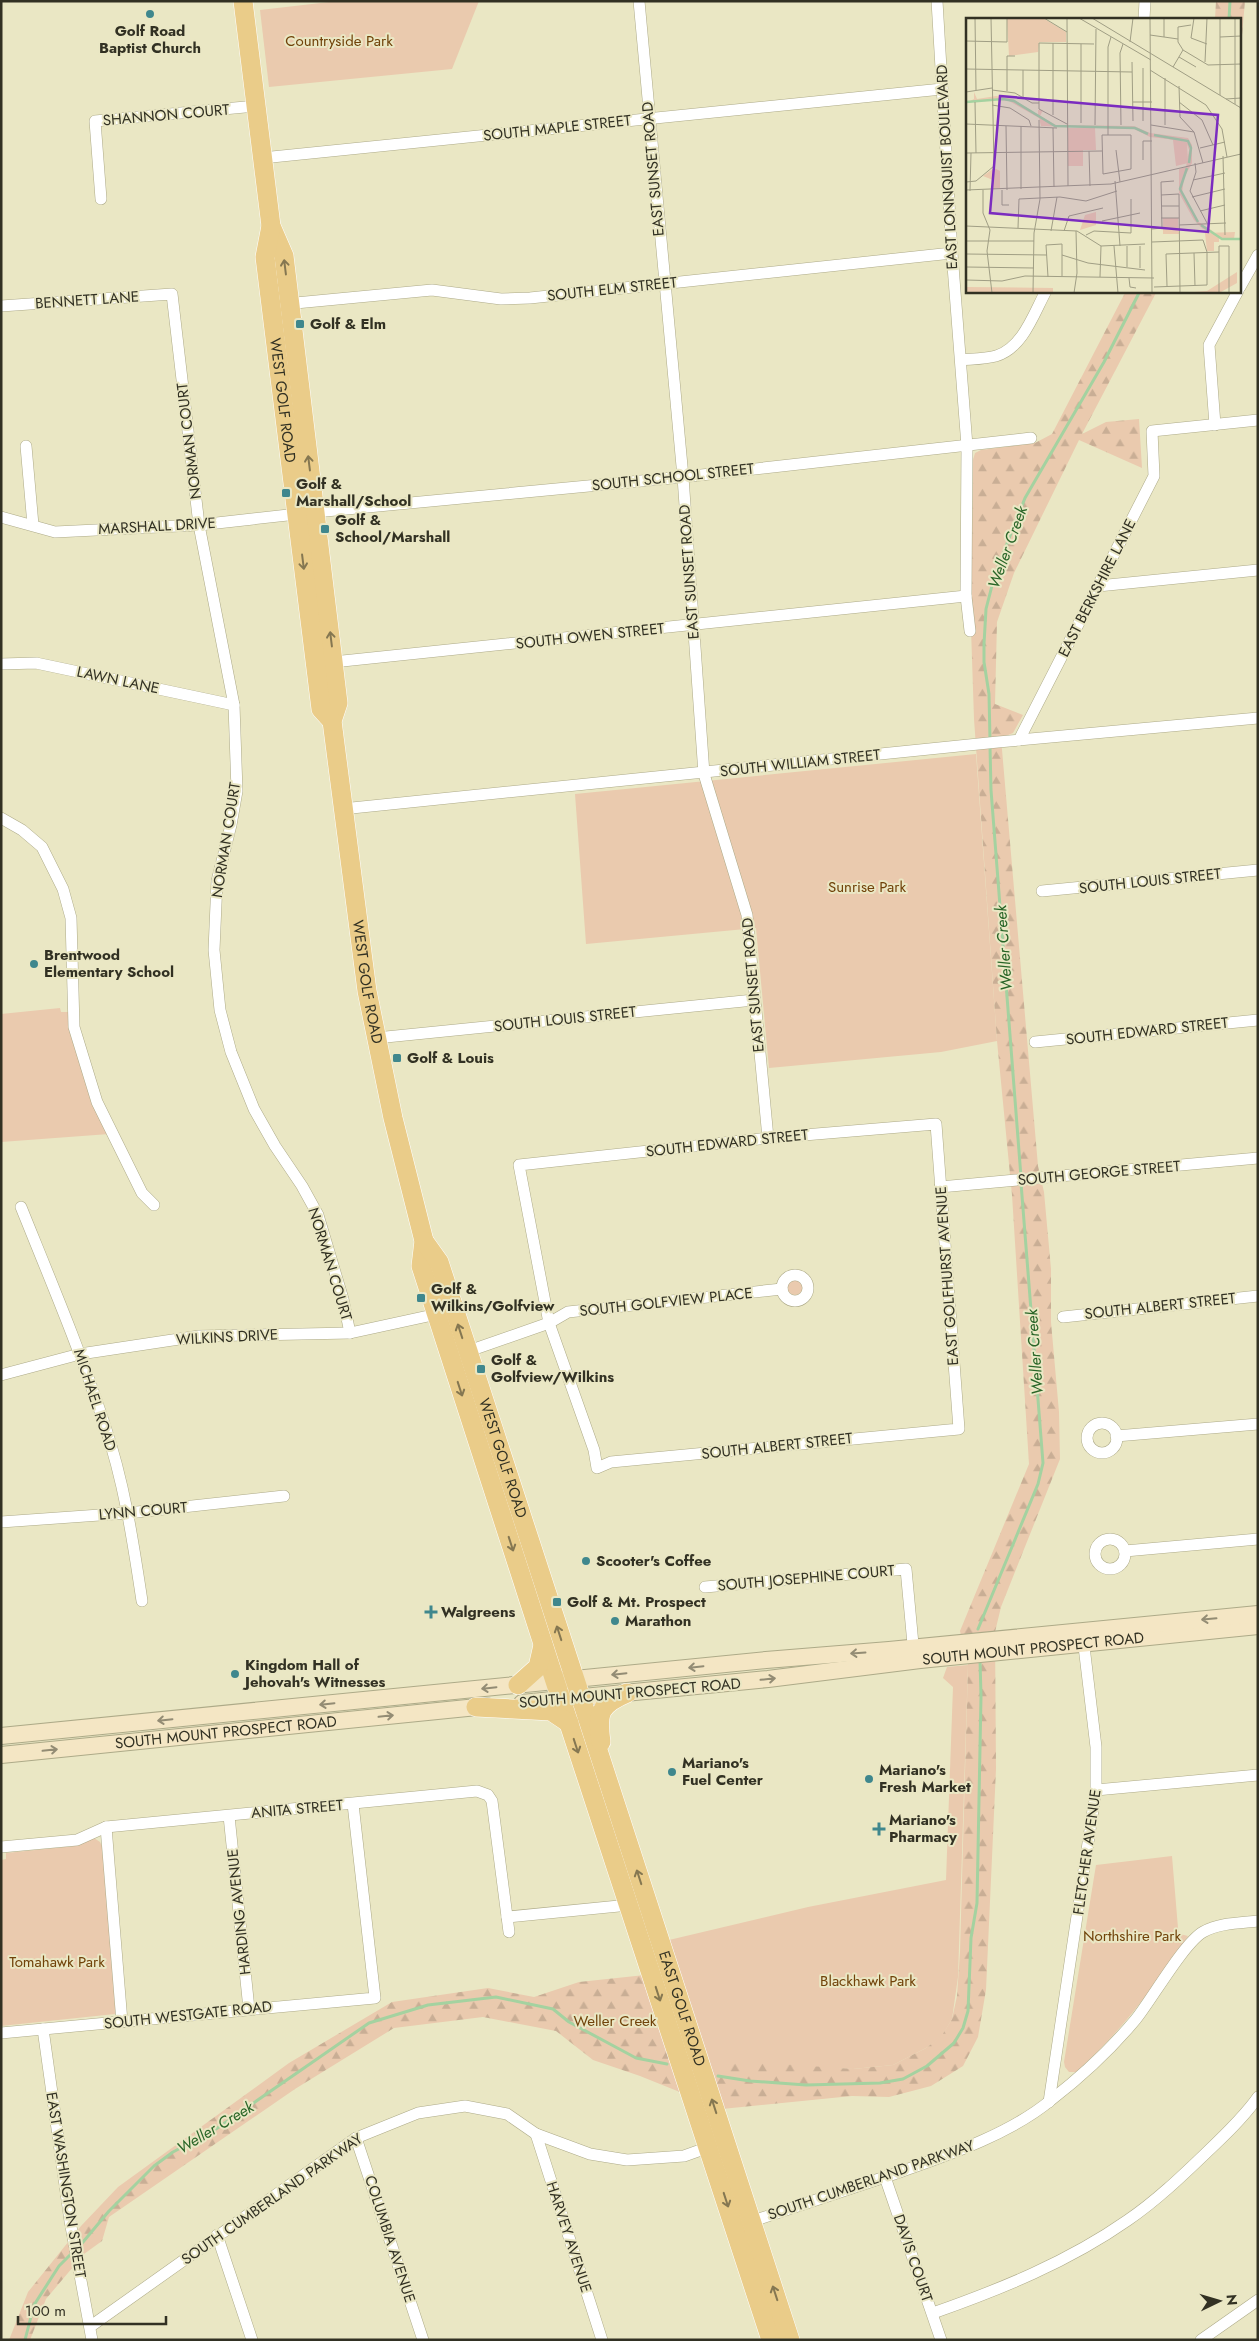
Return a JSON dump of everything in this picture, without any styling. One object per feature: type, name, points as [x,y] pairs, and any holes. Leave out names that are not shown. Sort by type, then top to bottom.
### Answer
[{"type":"main road","name":"WEST GOLF ROAD","points":[[244,1],[271,226],[284,256],[280,305],[306,513],[321,709],[332,721]]},
{"type":"main road","name":"WEST GOLF ROAD","points":[[306,513],[333,662],[338,703],[332,721],[360,946],[376,1038],[399,1146],[424,1241],[439,1262],[444,1312],[574,1679]]},
{"type":"main road","name":"WEST GOLF ROAD","points":[[458,1354],[555,1681]]},
{"type":"main road","name":"SOUTH MOUNT PROSPECT ROAD","points":[[1,1736],[574,1679],[941,1652],[1082,1637],[1258,1614]]},
{"type":"main road","name":"SOUTH MOUNT PROSPECT ROAD","points":[[1082,1637],[1258,1626]]},
{"type":"main road","points":[[518,1685],[538,1667],[543,1645]]},
{"type":"main road","name":"SOUTH MOUNT PROSPECT ROAD","points":[[1,1755],[768,1679],[914,1654]]},
{"type":"main road","name":"EAST GOLF ROAD","points":[[574,1679],[604,1770],[743,2224],[790,2340]]},
{"type":"main road","name":"EAST GOLF ROAD","points":[[555,1681],[629,1905],[717,2144]]},
{"type":"main road","points":[[604,1770],[599,1718],[605,1706],[612,1700],[627,1693]]},
{"type":"main road","points":[[476,1707],[551,1711],[569,1724]]},
{"type":"main road","name":"EAST GOLF ROAD","points":[[743,2224],[771,2340]]},
{"type":"street","name":"EAST SUNSET ROAD","points":[[639,1],[683,477],[704,774],[747,915],[768,1138]]},
{"type":"street","name":"EAST LONNQUIST BOULEVARD","points":[[938,1],[952,253],[967,446],[966,596],[970,631]]},
{"type":"street","points":[[1144,18],[1145,1]]},
{"type":"street","name":"SOUTH MAPLE STREET","points":[[262,158],[942,89]]},
{"type":"street","name":"SHANNON COURT","points":[[101,199],[94,121],[256,106]]},
{"type":"street","name":"SOUTH ELM STREET","points":[[280,305],[432,290],[470,293],[501,299],[530,298],[952,253]]},
{"type":"street","points":[[1242,283],[1258,255]]},
{"type":"street","points":[[961,360],[997,356],[1013,346],[1025,331],[1045,292]]},
{"type":"street","points":[[1237,292],[1208,345],[1215,425],[1258,420]]},
{"type":"street","name":"BENNETT LANE","points":[[1,306],[172,294]]},
{"type":"street","name":"NORMAN COURT","points":[[172,294],[199,526],[234,705],[237,791],[231,826],[217,881],[214,950],[220,1010],[231,1052],[254,1109],[318,1215],[343,1299],[350,1333]]},
{"type":"street","name":"EAST BERKSHIRE LANE","points":[[1019,740],[1154,476],[1152,431],[1215,425]]},
{"type":"street","name":"SOUTH SCHOOL STREET","points":[[306,513],[683,477],[1032,438]]},
{"type":"street","points":[[26,446],[33,525]]},
{"type":"street","name":"MARSHALL DRIVE","points":[[1,517],[55,532],[199,526],[306,513]]},
{"type":"street","points":[[1098,586],[1258,570]]},
{"type":"street","name":"SOUTH OWEN STREET","points":[[333,662],[966,596]]},
{"type":"street","name":"LAWN LANE","points":[[1,664],[36,663],[234,705]]},
{"type":"street","name":"SOUTH WILLIAM STREET","points":[[342,809],[704,774],[998,742],[1258,718]]},
{"type":"street","points":[[1,818],[22,830],[42,847],[63,889],[71,918],[74,1026],[97,1102],[142,1193],[154,1205]]},
{"type":"street","name":"SOUTH LOUIS STREET","points":[[1042,891],[1258,870]]},
{"type":"street","name":"SOUTH LOUIS STREET","points":[[376,1038],[754,1000]]},
{"type":"street","name":"SOUTH EDWARD STREET","points":[[1035,1042],[1258,1020]]},
{"type":"street","name":"SOUTH EDWARD STREET","points":[[549,1322],[519,1165],[768,1138],[936,1124]]},
{"type":"street","name":"EAST GOLFHURST AVENUE","points":[[936,1124],[959,1429]]},
{"type":"street","name":"SOUTH GEORGE STREET","points":[[940,1187],[1258,1158]]},
{"type":"street","name":"MICHAEL ROAD","points":[[21,1207],[80,1354],[105,1425],[128,1513],[142,1601]]},
{"type":"street","name":"SOUTH GOLFVIEW PLACE","points":[[458,1354],[549,1322],[568,1312],[782,1289]]},
{"type":"street","name":"SOUTH ALBERT STREET","points":[[1063,1317],[1258,1296]]},
{"type":"street","name":"WILKINS DRIVE","points":[[1,1375],[80,1354],[199,1336],[350,1333],[444,1312]]},
{"type":"street","name":"SOUTH ALBERT STREET","points":[[549,1322],[594,1450],[596,1468],[611,1462],[959,1429]]},
{"type":"street","points":[[1116,1436],[1258,1424]]},
{"type":"street","name":"LYNN COURT","points":[[1,1522],[128,1513],[284,1496]]},
{"type":"street","points":[[1125,1551],[1258,1539]]},
{"type":"street","name":"SOUTH JOSEPHINE COURT","points":[[704,1587],[906,1569],[914,1654]]},
{"type":"street","name":"FLETCHER AVENUE","points":[[1049,2102],[1096,1790],[1096,1747],[1082,1637]]},
{"type":"street","points":[[1096,1790],[1258,1775]]},
{"type":"street","name":"ANITA STREET","points":[[1,1847],[77,1840],[106,1827],[477,1792],[488,1795],[492,1801],[507,1916]]},
{"type":"street","name":"SOUTH WESTGATE ROAD","points":[[1,2033],[250,2008],[375,1998],[353,1804]]},
{"type":"street","name":"HARDING AVENUE","points":[[230,1816],[250,2008]]},
{"type":"street","points":[[106,1827],[122,2022]]},
{"type":"street","points":[[510,1932],[507,1916],[629,1905]]},
{"type":"street","name":"SOUTH CUMBERLAND PARKWAY","points":[[743,2224],[885,2177],[978,2143],[1049,2102],[1094,2064],[1121,2035],[1158,1989],[1182,1954],[1201,1933],[1220,1925],[1258,1921]]},
{"type":"street","name":"EAST WASHINGTON STREET","points":[[43,2029],[75,2255],[92,2340]]},
{"type":"street","points":[[933,2314],[998,2290],[1062,2260],[1128,2220],[1186,2172],[1223,2136],[1258,2097]]},
{"type":"street","name":"SOUTH CUMBERLAND PARKWAY","points":[[90,2326],[356,2138],[418,2113],[465,2106],[507,2114],[536,2134],[590,2154],[627,2160],[684,2156],[717,2144]]},
{"type":"street","name":"HARVEY AVENUE","points":[[536,2134],[602,2340]]},
{"type":"street","name":"COLUMBIA AVENUE","points":[[356,2138],[423,2340]]},
{"type":"street","name":"DAVIS COURT","points":[[885,2177],[941,2340]]},
{"type":"street","points":[[217,2236],[252,2340]]},
{"type":"street","points":[[1201,2340],[1257,2301]]},
{"type":"green space","name":"Countryside Park","points":[[338,1],[479,1],[452,69],[269,87],[260,10]]},
{"type":"green space","points":[[1216,1],[1245,1],[1242,36],[1242,18],[1215,18]]},
{"type":"green space","name":"Weller Creek","points":[[1125,292],[1156,292],[1082,434],[1106,422],[1139,419],[1142,468],[1079,440],[1014,573],[997,622],[995,704],[1023,715],[1013,733],[1001,738],[1038,1166],[1044,1192],[1051,1269],[1051,1322],[1059,1412],[1060,1459],[1001,1607],[995,1632],[996,1769],[986,1990],[978,2037],[963,2066],[931,2086],[889,2097],[852,2096],[722,2109],[640,2076],[593,2060],[556,2031],[483,2017],[394,2028],[295,2089],[109,2217],[102,2241],[84,2254],[46,2299],[30,2340],[9,2340],[28,2292],[81,2226],[118,2187],[289,2063],[392,2002],[488,1988],[534,1997],[579,1982],[645,1975],[670,2049],[710,2064],[751,2062],[853,2069],[893,2065],[926,2048],[941,2037],[952,2019],[957,1996],[960,1952],[968,1665],[960,1631],[1029,1464],[1012,1195],[997,1041],[974,719],[971,629],[973,460],[975,453],[981,450],[1035,443],[1052,434]]},
{"type":"green space","name":"Sunrise Park","points":[[976,754],[997,1041],[941,1052],[769,1068],[756,928],[586,944],[575,794]]},
{"type":"green space","points":[[60,1008],[61,1012],[68,1012],[109,1134],[1,1142],[1,1014]]},
{"type":"green space","points":[[795,1279],[801,1281],[803,1287],[801,1293],[795,1295],[789,1293],[787,1287],[789,1281]]},
{"type":"green space","name":"Blackhawk Park","points":[[968,1665],[958,1977],[952,2019],[941,2038],[893,2065],[853,2069],[710,2064],[669,1940],[808,1907],[946,1880],[953,1687],[943,1678],[947,1667]]},
{"type":"green space","name":"Tomahawk Park","points":[[94,1838],[100,1842],[103,1848],[117,2006],[115,2014],[1,2026],[1,1860],[6,1859],[6,1853],[74,1846]]},
{"type":"green space","name":"Northshire Park","points":[[1172,1856],[1178,1928],[1180,1934],[1188,1936],[1163,1973],[1123,2025],[1076,2072],[1069,2072],[1064,2062],[1096,1865]]},
{"type":"waterway","name":"Weller Creek","points":[[1229,18],[1230,1]]},
{"type":"waterway","name":"Weller Creek","points":[[990,740],[989,694],[984,662],[984,644],[986,609],[995,574],[1025,498],[1104,362],[1139,292]]},
{"type":"waterway","name":"Weller Creek","points":[[990,747],[991,790],[1021,1177]]},
{"type":"waterway","name":"Weller Creek","points":[[978,1629],[1038,1484],[1043,1463],[1021,1183]]},
{"type":"waterway","name":"Weller Creek","points":[[718,2076],[750,2081],[806,2085],[880,2083],[903,2079],[927,2066],[954,2043],[963,2028],[968,2011],[971,1938],[977,1903],[980,1660]]},
{"type":"waterway","name":"Weller Creek","points":[[78,2248],[109,2211],[154,2166],[173,2152],[216,2129],[369,2023],[428,2005],[496,1997],[553,2009],[569,2022],[636,2058],[667,2064]]},
{"type":"waterway","name":"Weller Creek","points":[[25,2340],[34,2305],[59,2266],[73,2252]]},
{"type":"place","name":"Golf Road Baptist Church","points":[[150,14]]},
{"type":"place","name":"Golf & Elm","points":[[300,324]]},
{"type":"place","name":"Golf & Marshall/School","points":[[286,493]]},
{"type":"place","name":"Golf & School/Marshall","points":[[325,529]]},
{"type":"place","name":"Brentwood Elementary School","points":[[34,964]]},
{"type":"place","name":"Golf & Louis","points":[[397,1058]]},
{"type":"place","name":"Golf & Wilkins/Golfview","points":[[421,1298]]},
{"type":"place","name":"Golf & Golfview/Wilkins","points":[[481,1369]]},
{"type":"place","name":"Scooter's Coffee","points":[[586,1561]]},
{"type":"place","name":"Golf & Mt. Prospect","points":[[557,1602]]},
{"type":"place","name":"Walgreens","points":[[431,1612]]},
{"type":"place","name":"Marathon","points":[[615,1621]]},
{"type":"place","name":"Kingdom Hall of Jehovah's Witnesses","points":[[235,1674]]},
{"type":"place","name":"Mariano's Fuel Center","points":[[672,1772]]},
{"type":"place","name":"Mariano's Fresh Market","points":[[869,1779]]},
{"type":"place","name":"Mariano's Pharmacy","points":[[879,1829]]}]
